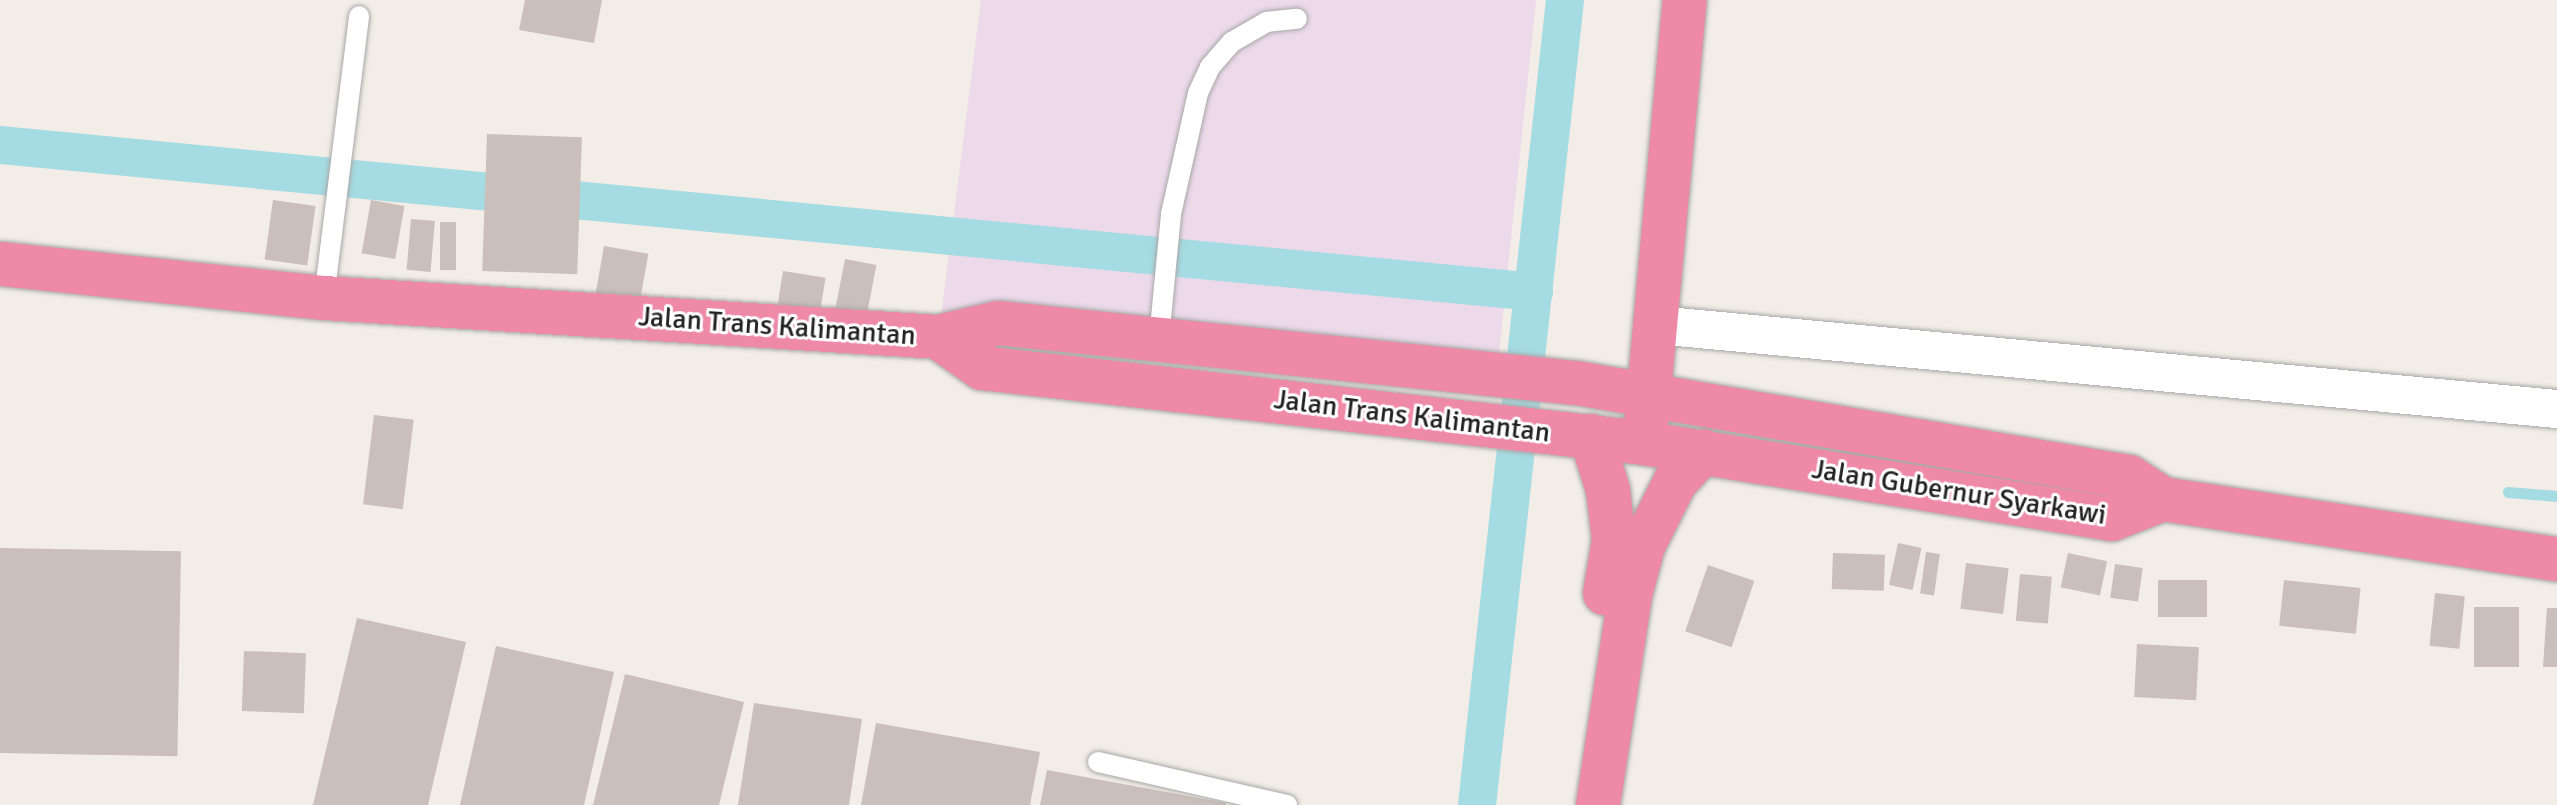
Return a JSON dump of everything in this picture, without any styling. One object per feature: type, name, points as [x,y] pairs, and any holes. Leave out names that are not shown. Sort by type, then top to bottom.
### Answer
[{"type":"highway","points":[[1643,443],[1685,0]]},
{"type":"highway","name":"Jalan Trans Kalimantan","points":[[0,264],[324,298],[938,337],[982,368],[1643,443]]},
{"type":"highway","points":[[938,337],[998,323],[1576,383],[2129,477],[2163,499],[2557,559]]},
{"type":"highway","name":"Jalan Trans Kalimantan","points":[[1572,805],[1614,540],[1608,490],[1580,435]]},
{"type":"highway","name":"Jalan Gubernur Syarkawi","points":[[1643,443],[2112,519],[2163,499]]},
{"type":"highway","points":[[1598,805],[1630,595],[1643,546],[1675,482],[1704,451]]},
{"type":"street","points":[[1656,325],[2557,409]]},
{"type":"lane","points":[[324,298],[359,16]]},
{"type":"lane","points":[[1159,339],[1171,214],[1198,93],[1210,67],[1232,42],[1266,22],[1297,19]]},
{"type":"lane","points":[[1098,762],[1287,805]]},
{"type":"shaded area","points":[[981,0],[1536,0],[1495,391],[940,325]]},
{"type":"building","points":[[525,0],[602,0],[594,43],[519,30]]},
{"type":"building","points":[[487,134],[582,137],[577,274],[482,271]]},
{"type":"building","points":[[273,200],[316,206],[307,265],[265,259]]},
{"type":"building","points":[[371,200],[404,206],[395,259],[362,253]]},
{"type":"building","points":[[411,219],[435,221],[430,272],[407,270]]},
{"type":"building","points":[[440,222],[456,222],[456,270],[440,270]]},
{"type":"building","points":[[604,246],[648,254],[640,301],[596,293]]},
{"type":"building","points":[[845,259],[876,265],[864,330],[832,324]]},
{"type":"building","points":[[783,271],[825,278],[818,322],[776,315]]},
{"type":"building","points":[[374,415],[414,420],[403,509],[363,504]]},
{"type":"building","points":[[1898,543],[1921,548],[1913,590],[1889,585]]},
{"type":"building","points":[[0,548],[181,551],[177,756],[0,753]]},
{"type":"building","points":[[1926,552],[1940,554],[1934,596],[1920,594]]},
{"type":"building","points":[[1833,553],[1885,555],[1884,591],[1832,589]]},
{"type":"building","points":[[2068,553],[2107,561],[2100,596],[2061,587]]},
{"type":"building","points":[[1966,563],[2009,568],[2003,614],[1960,609]]},
{"type":"building","points":[[2115,564],[2143,568],[2138,602],[2110,598]]},
{"type":"building","points":[[1708,565],[1754,581],[1732,647],[1685,631]]},
{"type":"building","points":[[2020,574],[2052,577],[2048,624],[2016,621]]},
{"type":"building","points":[[2158,580],[2207,580],[2207,617],[2158,617]]},
{"type":"building","points":[[2284,580],[2361,588],[2356,634],[2279,626]]},
{"type":"building","points":[[2435,593],[2465,596],[2459,649],[2429,646]]},
{"type":"building","points":[[2474,607],[2519,607],[2519,667],[2474,667]]},
{"type":"building","points":[[2547,608],[2557,608],[2557,667],[2543,667]]},
{"type":"building","points":[[357,618],[466,642],[428,805],[313,805]]},
{"type":"building","points":[[2137,644],[2199,647],[2196,700],[2134,697]]},
{"type":"building","points":[[496,646],[614,672],[584,805],[460,805]]},
{"type":"building","points":[[244,651],[306,653],[304,713],[242,711]]},
{"type":"building","points":[[625,674],[744,702],[719,805],[593,805]]},
{"type":"building","points":[[754,703],[862,719],[849,805],[738,805]]},
{"type":"building","points":[[876,723],[1040,752],[1030,805],[861,805]]},
{"type":"building","points":[[1047,770],[1226,803],[1226,805],[1040,805]]},
{"type":"waterway","points":[[1477,805],[1565,0]]},
{"type":"waterway","points":[[0,145],[1534,292]]},
{"type":"waterway","points":[[2508,492],[2557,496]]}]
